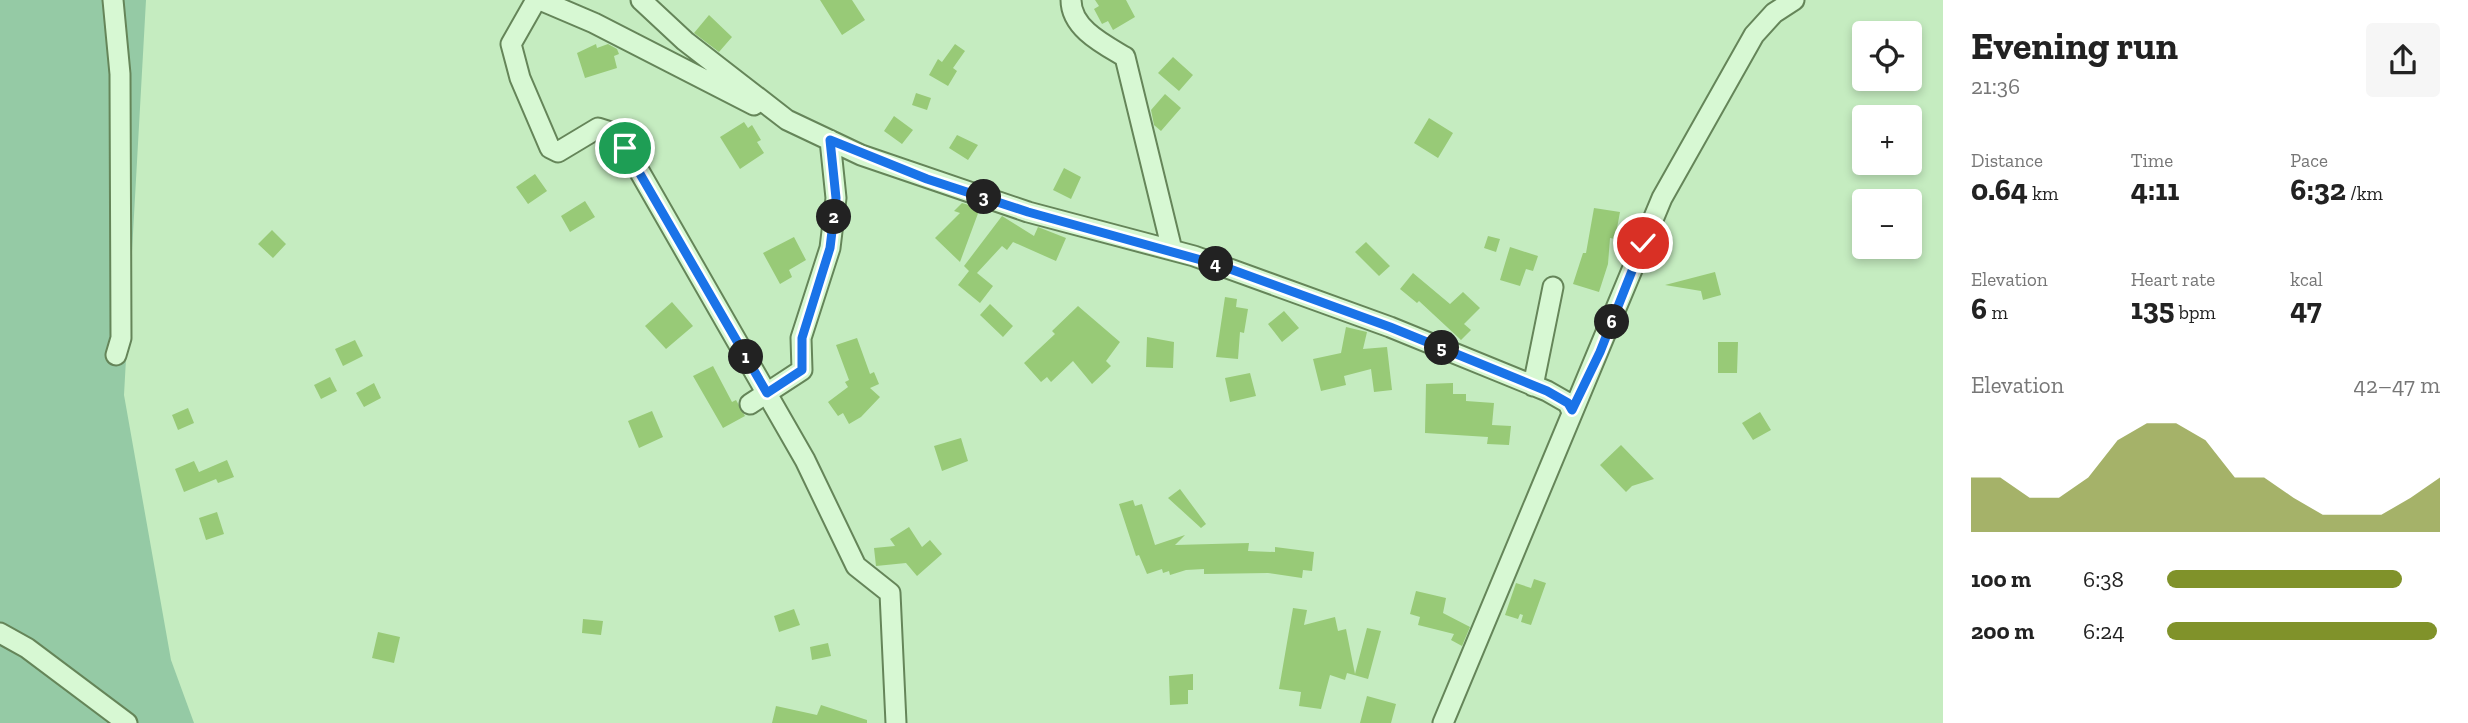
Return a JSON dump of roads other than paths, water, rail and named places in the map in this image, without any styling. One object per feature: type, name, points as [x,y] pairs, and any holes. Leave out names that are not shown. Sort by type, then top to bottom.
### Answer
[{"type":"street","points":[[113,0],[120,74],[121,338],[116,355]]},
{"type":"street","points":[[896,723],[890,593],[856,566],[805,460],[617,134],[598,128],[558,152],[550,148],[520,78],[511,44],[538,0],[594,23],[712,85],[830,140],[927,179],[1028,212],[1172,250],[1367,318],[1562,399],[1572,410]]},
{"type":"street","points":[[640,0],[685,41],[787,120]]},
{"type":"street","points":[[1071,0],[1071,11],[1093,38],[1125,57],[1172,250]]},
{"type":"street","points":[[1443,723],[1662,198],[1754,35],[1774,13],[1794,0]]},
{"type":"street","points":[[750,404],[802,370],[802,338],[830,248],[836,198],[830,140]]},
{"type":"street","points":[[1533,386],[1553,287]]},
{"type":"street","points":[[0,633],[27,648],[127,723]]}]
